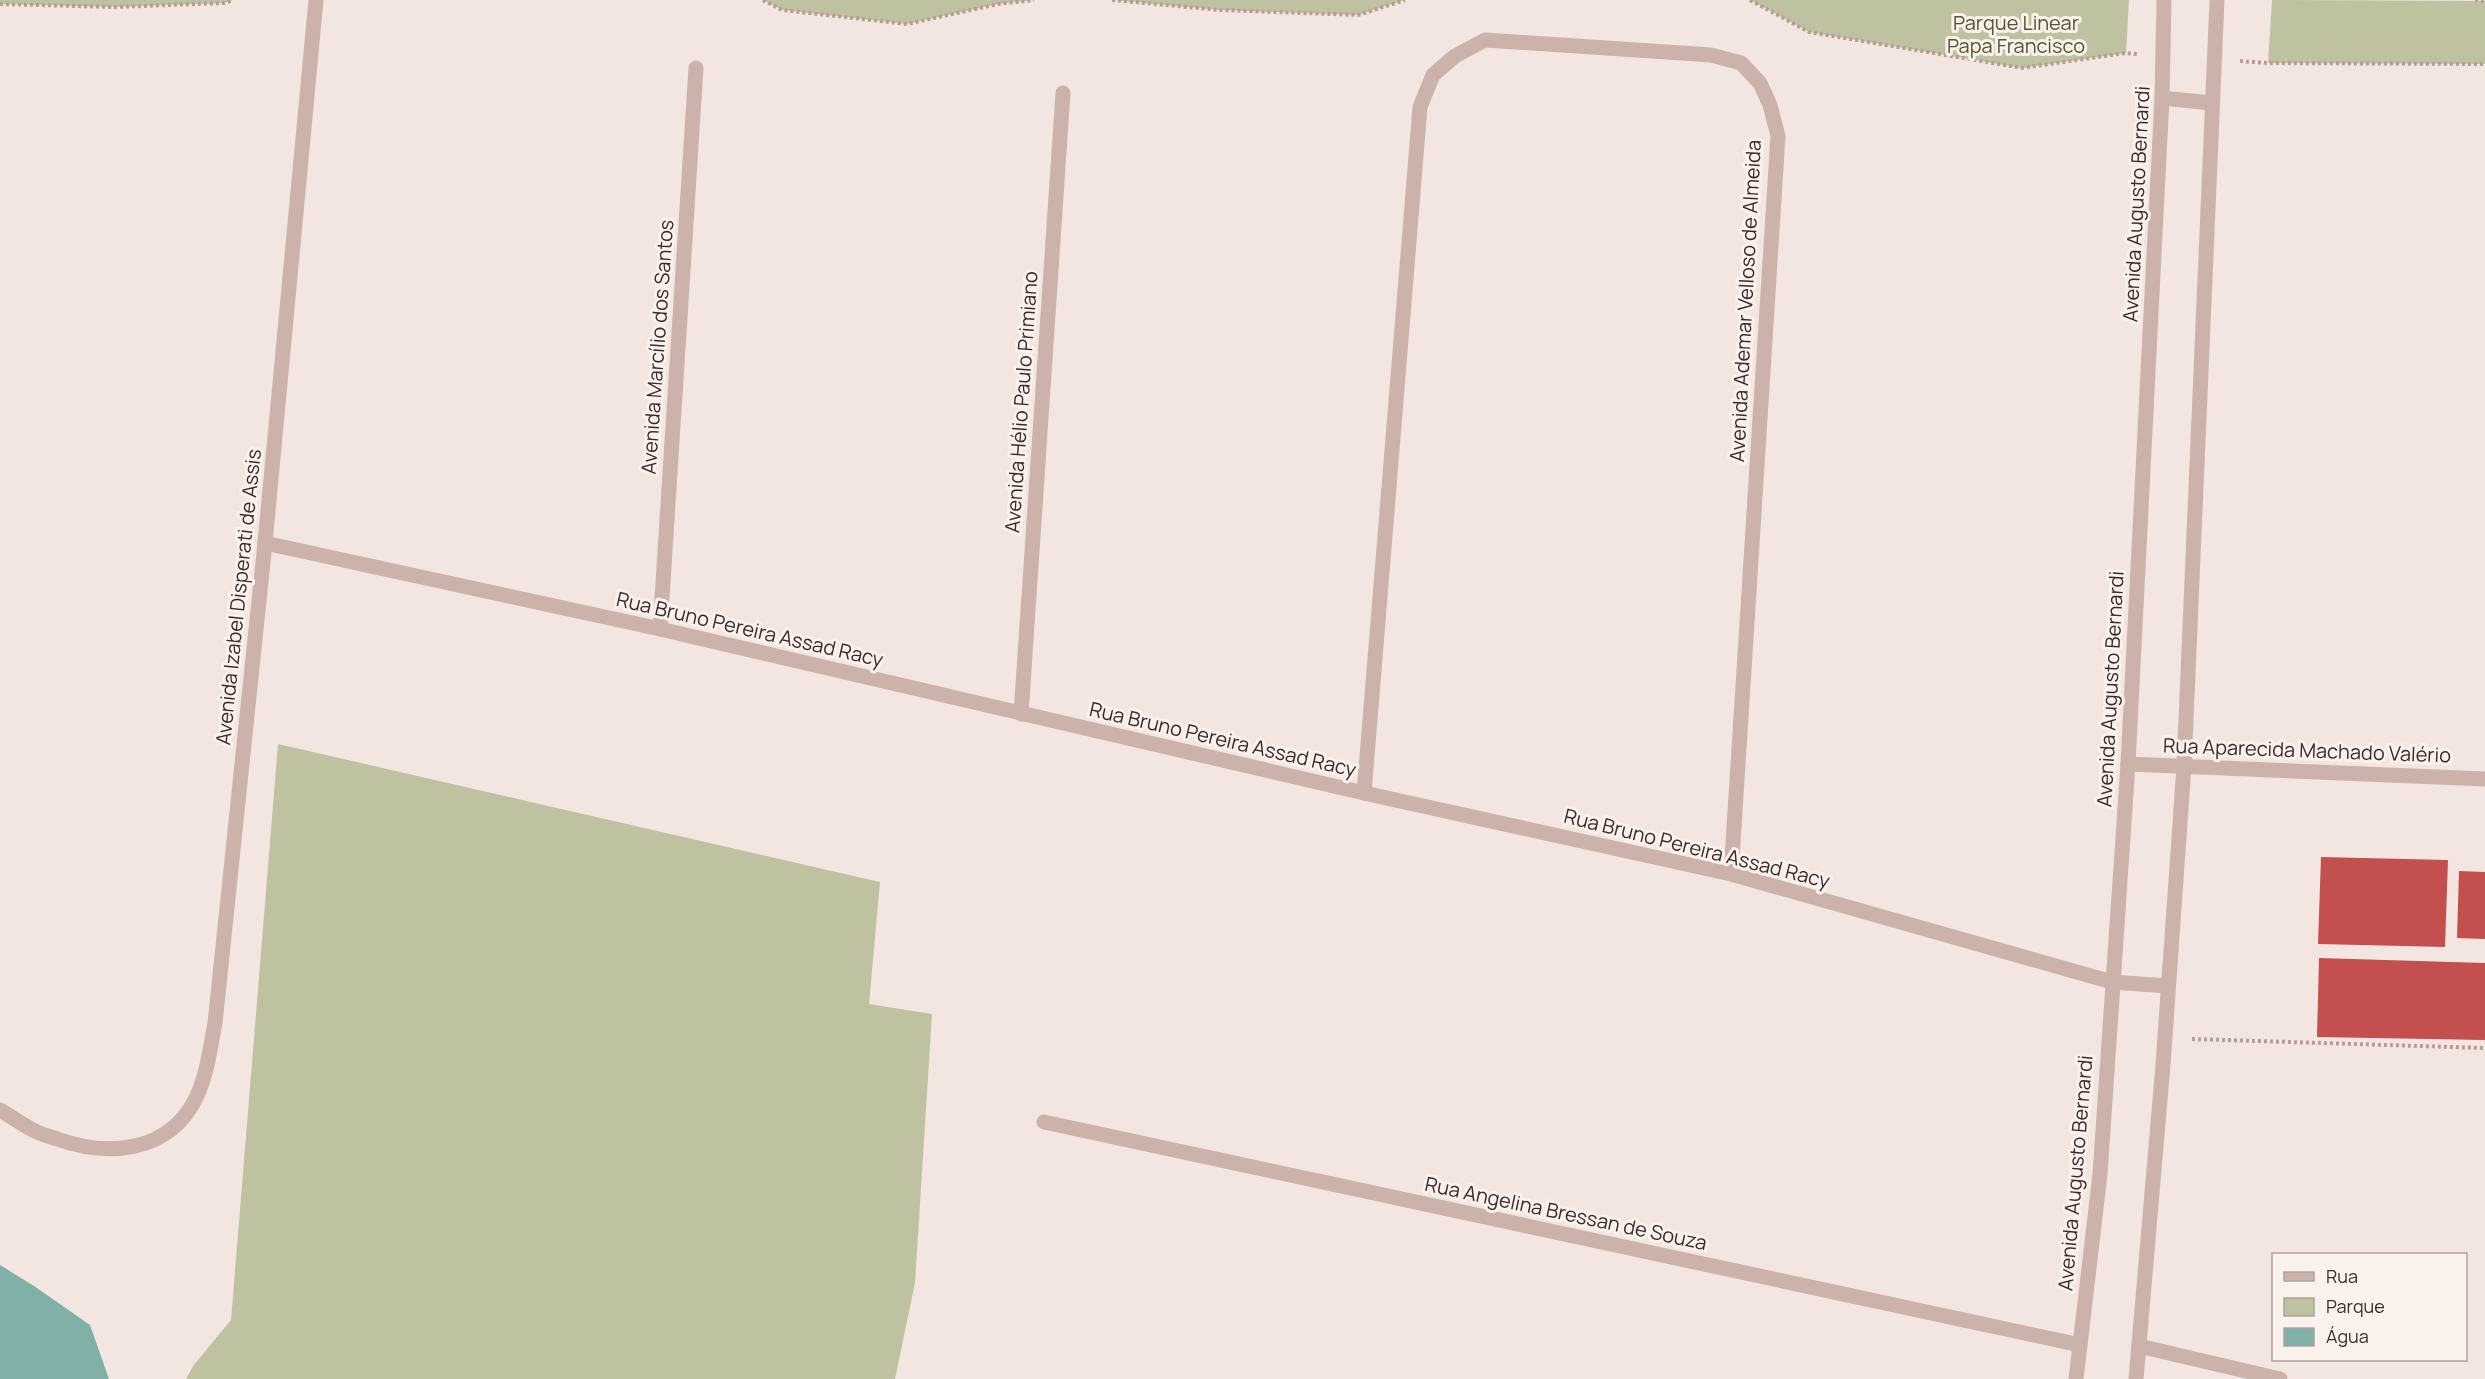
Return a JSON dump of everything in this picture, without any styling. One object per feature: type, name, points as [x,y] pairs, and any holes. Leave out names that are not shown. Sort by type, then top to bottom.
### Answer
[{"type":"street","name":"Avenida Izabel Disperati de Assis","points":[[0,1110],[37,1132],[77,1146],[118,1150],[171,1131],[195,1099],[208,1065],[215,1023],[265,543],[316,0]]},
{"type":"street","name":"Avenida Augusto Bernardi","points":[[2076,1379],[2100,1174],[2128,764],[2164,57],[2164,0]]},
{"type":"street","points":[[2136,1379],[2165,1038],[2184,766],[2217,0]]},
{"type":"street","name":"Avenida Ademar Velloso de Almeida","points":[[1364,793],[1419,107],[1433,75],[1455,56],[1485,40],[1710,56],[1741,63],[1760,83],[1770,105],[1778,136],[1731,874]]},
{"type":"street","name":"Avenida Marcílio dos Santos","points":[[660,629],[696,68]]},
{"type":"street","name":"Avenida Hélio Paulo Primiano","points":[[1021,714],[1063,93]]},
{"type":"street","points":[[2162,98],[2212,102]]},
{"type":"street","name":"Rua Bruno Pereira Assad Racy","points":[[265,543],[660,629],[1364,793],[1731,874],[2112,982],[2168,986]]},
{"type":"street","name":"Rua Aparecida Machado Valério","points":[[2128,764],[2485,779]]},
{"type":"street","name":"Rua Angelina Bressan de Souza","points":[[1044,1122],[2080,1345]]},
{"type":"street","points":[[2139,1346],[2280,1379]]},
{"type":"path","points":[[0,3],[114,7],[224,3],[233,0]]},
{"type":"path","points":[[763,0],[782,10],[907,24],[998,4],[1034,0]]},
{"type":"path","points":[[1112,0],[1221,10],[1358,15],[1405,0]]},
{"type":"path","points":[[1750,0],[1809,32],[2022,68],[2126,53],[2164,57]]},
{"type":"path","points":[[2475,0],[2485,1]]},
{"type":"path","points":[[2214,58],[2268,63],[2485,64]]},
{"type":"path","points":[[2165,1038],[2485,1047]]},
{"type":"green space","points":[[0,0],[233,0],[224,3],[114,7],[0,4]]},
{"type":"green space","points":[[763,0],[1034,0],[998,4],[907,24],[782,10]]},
{"type":"green space","points":[[1112,0],[1405,0],[1358,15],[1220,10]]},
{"type":"green space","name":"Parque Linear Papa Francisco","points":[[1750,0],[2129,0],[2126,53],[2022,68],[1809,32]]},
{"type":"green space","points":[[2272,0],[2485,1],[2485,64],[2268,63]]},
{"type":"green space","points":[[278,744],[880,882],[869,1004],[932,1014],[915,1283],[895,1379],[186,1379],[193,1366],[231,1320]]},
{"type":"water","points":[[0,1265],[90,1325],[109,1379],[0,1379]]},
{"type":"building","points":[[2321,857],[2448,860],[2445,947],[2318,944]]},
{"type":"building","points":[[2459,871],[2485,872],[2485,939],[2457,938]]},
{"type":"building","points":[[2319,958],[2485,963],[2485,1040],[2317,1037]]}]
